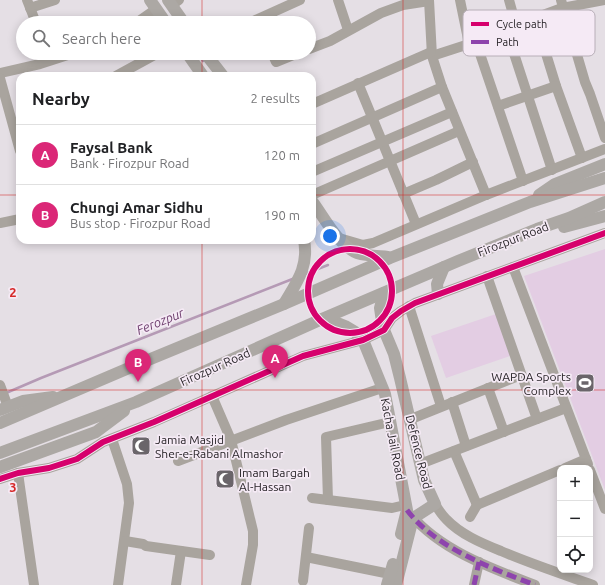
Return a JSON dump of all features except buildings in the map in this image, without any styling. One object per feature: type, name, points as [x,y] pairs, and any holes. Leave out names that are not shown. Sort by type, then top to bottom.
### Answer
[{"type":"main road","points":[[173,2],[180,16]]},
{"type":"main road","points":[[153,4],[161,16]]},
{"type":"main road","points":[[192,60],[199,72]]},
{"type":"main road","points":[[210,60],[220,72]]},
{"type":"main road","points":[[530,202],[555,184],[605,164]]},
{"type":"main road","points":[[0,423],[390,258],[530,202],[605,178]]},
{"type":"main road","name":"Firozpur Road","points":[[0,453],[136,402],[322,319],[605,202]]},
{"type":"main road","points":[[316,206],[339,238],[356,252],[366,255],[390,258]]},
{"type":"main road","points":[[537,229],[550,230],[605,216]]},
{"type":"main road","points":[[284,304],[300,277],[303,267],[304,244]]},
{"type":"main road","points":[[438,294],[437,284],[444,268]]},
{"type":"main road","name":"Defence Road","points":[[384,293],[380,308],[384,330],[394,354],[424,480],[434,504]]},
{"type":"main road","points":[[322,319],[345,326],[363,340]]},
{"type":"main road","name":"Kacha Jail Road","points":[[363,340],[385,394],[409,511],[389,579]]},
{"type":"main road","points":[[4,408],[23,401],[68,395]]},
{"type":"main road","points":[[0,467],[96,432],[136,402]]},
{"type":"main road","points":[[396,585],[411,526],[409,511],[422,512],[434,504]]},
{"type":"street","points":[[33,16],[29,4],[55,0]]},
{"type":"street","points":[[266,16],[300,0]]},
{"type":"street","points":[[338,0],[348,30]]},
{"type":"street","points":[[460,0],[463,11]]},
{"type":"street","points":[[509,0],[512,10]]},
{"type":"street","points":[[550,10],[562,4],[604,0]]},
{"type":"street","points":[[316,46],[330,41],[381,12],[403,5],[429,1],[431,54],[459,131],[486,195]]},
{"type":"street","points":[[142,16],[153,4]]},
{"type":"street","points":[[316,102],[358,83],[431,54],[463,45]]},
{"type":"street","points":[[477,56],[498,106],[523,181]]},
{"type":"street","points":[[515,56],[552,170]]},
{"type":"street","points":[[547,56],[582,158]]},
{"type":"street","points":[[578,56],[585,82],[605,138]]},
{"type":"street","points":[[0,73],[37,60]]},
{"type":"street","points":[[123,72],[145,60]]},
{"type":"street","points":[[0,78],[16,136]]},
{"type":"street","points":[[358,83],[416,224]]},
{"type":"street","points":[[498,106],[556,86]]},
{"type":"street","points":[[316,142],[442,87]]},
{"type":"street","points":[[316,170],[452,112]]},
{"type":"street","points":[[316,193],[459,131]]},
{"type":"street","points":[[339,238],[362,245],[373,243],[486,195],[605,149]]},
{"type":"street","points":[[403,194],[473,162]]},
{"type":"street","points":[[0,223],[16,220]]},
{"type":"street","points":[[0,479],[18,473],[48,468],[77,459],[103,442],[304,356],[363,340],[384,330],[392,318],[409,306],[605,233]]},
{"type":"street","points":[[513,266],[588,465]]},
{"type":"street","points":[[487,276],[537,419]]},
{"type":"street","points":[[409,306],[441,406]]},
{"type":"street","points":[[410,418],[521,375]]},
{"type":"street","points":[[0,385],[4,408]]},
{"type":"street","points":[[178,461],[286,420],[382,388]]},
{"type":"street","points":[[488,388],[504,432]]},
{"type":"street","points":[[212,396],[231,440],[254,531],[246,585]]},
{"type":"street","points":[[452,402],[466,446]]},
{"type":"street","points":[[420,464],[566,408]]},
{"type":"street","points":[[328,500],[326,437],[390,422]]},
{"type":"street","points":[[112,438],[127,484],[129,503],[118,585]]},
{"type":"street","points":[[454,451],[477,505]]},
{"type":"street","points":[[470,517],[477,505],[557,471]]},
{"type":"street","points":[[18,473],[34,585]]},
{"type":"street","points":[[593,479],[605,509]]},
{"type":"street","points":[[312,498],[409,511],[440,540],[455,550],[516,581],[535,585]]},
{"type":"street","name":"Defence Road","points":[[434,504],[445,518],[468,536],[518,559],[593,585]]},
{"type":"street","points":[[303,581],[309,528]]},
{"type":"street","points":[[125,541],[143,544],[146,546],[210,555]]},
{"type":"street","points":[[176,585],[181,551]]},
{"type":"street","points":[[306,557],[389,579]]},
{"type":"street","points":[[474,585],[479,562]]},
{"type":"shaded area","name":"WAPDA Sports Complex","points":[[605,249],[605,490],[524,276]]},
{"type":"shaded area","points":[[496,314],[510,356],[446,378],[431,336]]},
{"type":"waterway","name":"Ferozpur","points":[[305,274],[328,265]]},
{"type":"waterway","name":"Ferozpur","points":[[6,393],[295,278]]},
{"type":"marked path","points":[[407,510],[432,535],[448,546],[483,564],[535,585]]},
{"type":"marked path","points":[[474,585],[479,562]]},
{"type":"cycle path","points":[[0,479],[18,473],[49,468],[77,459],[103,442],[154,422],[303,356],[363,340],[384,330],[392,318],[415,303],[605,233]]},
{"type":"cycle path","points":[[350,249],[366,252],[380,261],[389,275],[392,291],[389,307],[380,321],[366,330],[350,333],[334,330],[320,321],[311,307],[308,291],[311,275],[320,261],[334,252],[350,249]]},
{"type":"place","name":"Faysal Bank","points":[[275,378]]},
{"type":"place","name":"Chungi Amar Sidhu","points":[[138,382]]},
{"type":"place","name":"WAPDA Sports Complex","points":[[585,383]]},
{"type":"place","name":"Jamia Masjid Sher-e-Rabani Almashor","points":[[141,446]]},
{"type":"place","name":"Imam Bargah Al-Hassan","points":[[225,479]]}]
